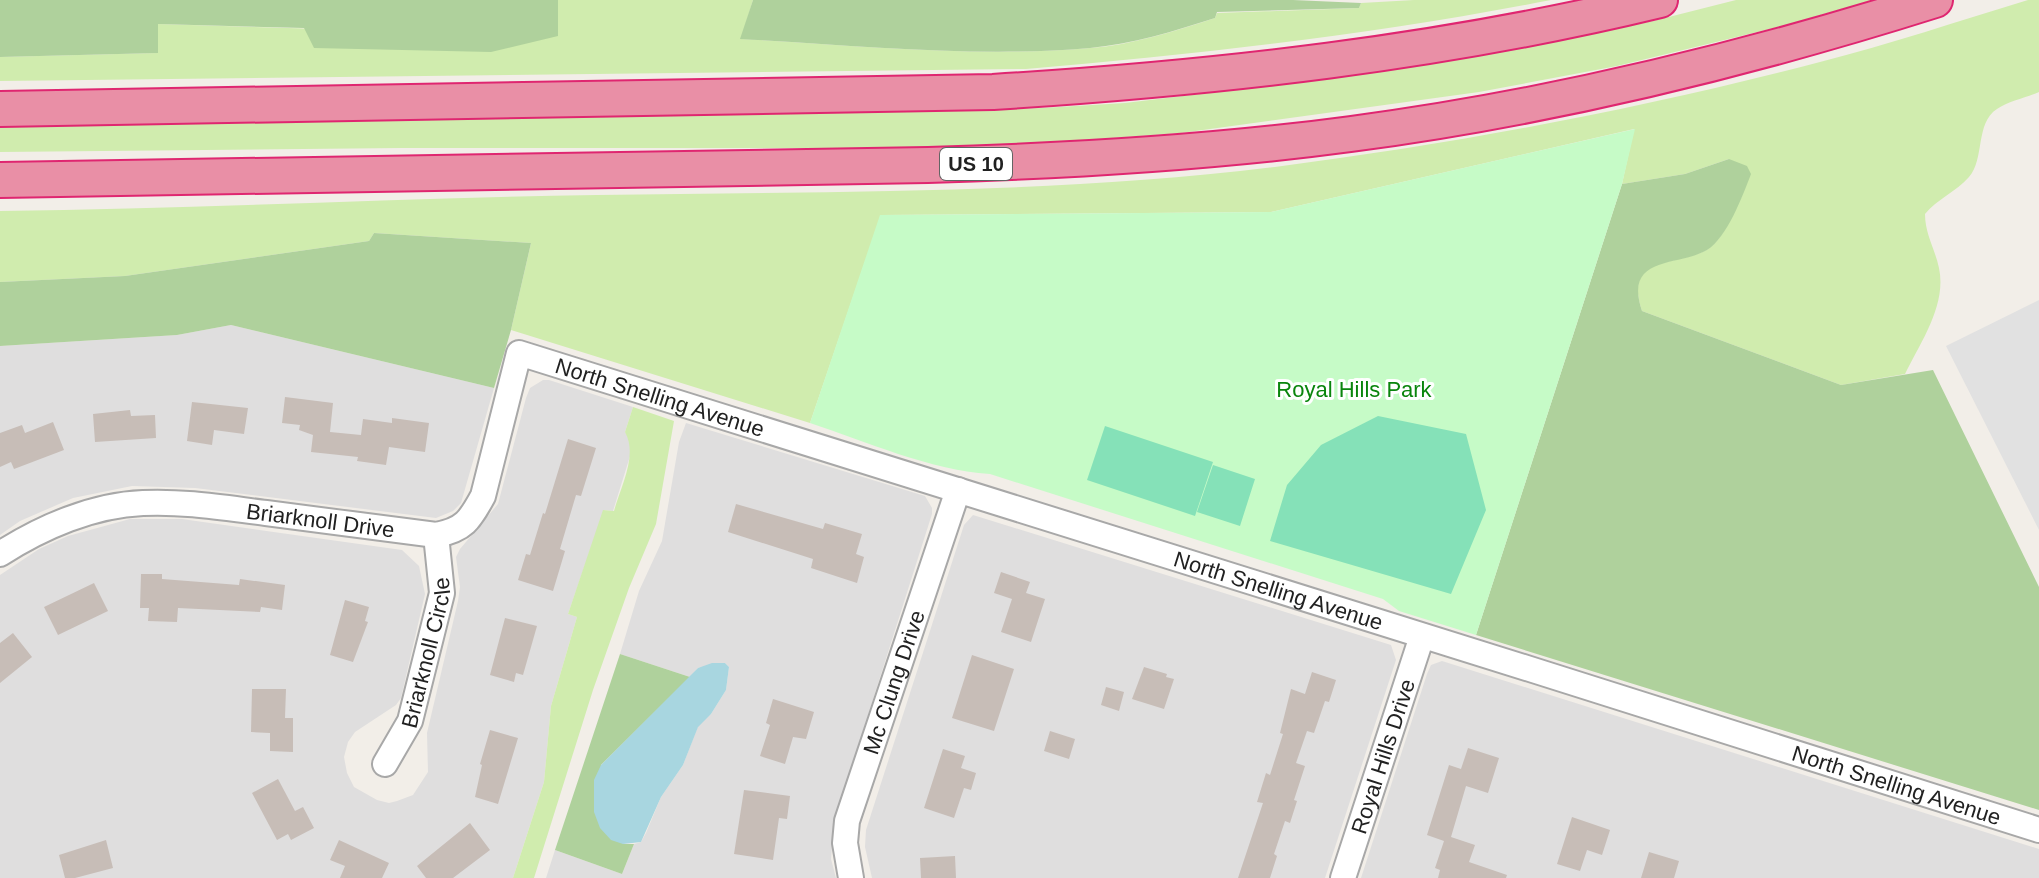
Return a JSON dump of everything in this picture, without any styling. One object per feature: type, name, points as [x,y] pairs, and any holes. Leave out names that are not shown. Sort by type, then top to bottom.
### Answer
[{"type":"highway","points":[[0,109],[993,92],[1110,85],[1282,68],[1427,46],[1569,22],[1660,0]]},
{"type":"highway","name":"US 10","points":[[0,180],[912,166],[1065,161],[1213,149],[1351,134],[1596,91],[1736,58],[1935,0]]},
{"type":"street","name":"North Snelling Avenue","points":[[436,535],[456,532],[472,517],[483,496],[519,353],[1692,722],[1802,753],[2039,830]]},
{"type":"street","name":"Mc Clung Drive","points":[[851,878],[845,843],[847,821],[958,490]]},
{"type":"street","name":"Briarknoll Drive","points":[[0,554],[24,538],[62,522],[103,508],[141,503],[191,504],[436,535]]},
{"type":"street","name":"Briarknoll Circle","points":[[385,764],[410,721],[442,593],[436,535]]},
{"type":"street","name":"Royal Hills Drive","points":[[1343,878],[1422,636]]},
{"type":"shaded area","points":[[2039,300],[2039,530],[1946,346]]},
{"type":"shaded area","points":[[231,325],[494,388],[461,503],[453,511],[436,518],[195,488],[132,486],[73,498],[20,521],[0,535],[0,346],[177,335]]},
{"type":"shaded area","points":[[543,380],[633,407],[625,432],[631,442],[631,453],[613,511],[604,510],[568,614],[577,617],[551,706],[544,782],[513,878],[0,878],[0,575],[39,549],[68,536],[130,519],[182,519],[402,550],[419,566],[425,594],[401,698],[396,705],[355,732],[344,757],[354,787],[377,800],[397,801],[413,795],[428,772],[427,733],[460,587],[456,557],[498,504],[526,398],[530,388]]},
{"type":"shaded area","points":[[686,423],[925,496],[932,508],[834,822],[831,859],[836,878],[546,878],[555,850],[622,874],[634,844],[641,842],[661,797],[683,765],[698,726],[711,714],[726,690],[729,667],[725,663],[698,668],[690,677],[620,654],[639,591],[662,541],[679,442]]},
{"type":"shaded area","points":[[973,515],[1391,645],[1396,660],[1325,878],[872,878],[865,847],[866,830],[964,525]]},
{"type":"shaded area","points":[[1442,661],[2039,849],[2039,878],[1361,878],[1427,674],[1431,665]]},
{"type":"green space","points":[[0,0],[558,0],[558,36],[491,52],[314,48],[304,28],[158,24],[158,53],[0,57]]},
{"type":"green space","points":[[558,0],[753,0],[741,39],[1003,52],[1122,44],[1215,18],[1217,13],[1359,8],[1361,3],[1414,0],[1551,0],[1290,42],[1026,69],[0,81],[0,57],[157,53],[158,24],[557,36]]},
{"type":"green space","points":[[753,0],[1293,0],[1361,3],[1359,8],[1217,12],[1215,18],[1122,43],[1090,48],[1003,52],[740,39]]},
{"type":"green space","points":[[1736,0],[1873,0],[1786,25],[1617,66],[1479,92],[1181,133],[1043,143],[899,148],[0,152],[0,121],[850,113],[1125,103],[1341,77],[1476,56],[1653,21]]},
{"type":"green space","points":[[2028,0],[2039,0],[2039,92],[2002,106],[1990,115],[1977,161],[1969,177],[1925,214],[1940,282],[1936,310],[1924,337],[1905,374],[1841,385],[1642,311],[1638,292],[1640,279],[1646,271],[1708,249],[1723,232],[1742,196],[1729,159],[1685,174],[1622,184],[1634,129],[1271,212],[881,215],[810,423],[511,330],[531,243],[374,233],[369,241],[125,276],[0,282],[0,211],[522,196],[936,190],[1191,176],[1413,147],[1617,110],[1846,55]]},
{"type":"green space","name":"Royal Hills Park","points":[[1635,129],[1622,184],[1476,635],[1399,611],[1383,599],[990,474],[922,461],[810,423],[880,215],[1271,212]]},
{"type":"green space","points":[[1729,159],[1747,166],[1751,174],[1728,226],[1707,250],[1656,266],[1647,272],[1640,280],[1638,293],[1642,311],[1841,385],[1933,370],[2039,587],[2039,810],[1476,635],[1622,184],[1685,174]]},
{"type":"green space","points":[[374,233],[531,243],[494,388],[231,325],[177,335],[0,346],[0,282],[125,276],[369,241]]},
{"type":"green space","points":[[633,407],[674,421],[656,524],[629,588],[593,690],[534,878],[513,878],[544,782],[551,706],[577,617],[568,614],[603,510],[614,511],[624,481],[630,451],[625,432]]},
{"type":"green space","points":[[1378,416],[1466,434],[1486,510],[1451,594],[1270,541],[1287,485],[1321,445]]},
{"type":"green space","points":[[1105,426],[1213,462],[1195,516],[1087,480]]},
{"type":"green space","points":[[1213,465],[1255,479],[1240,526],[1197,512]]},
{"type":"green space","points":[[620,654],[690,677],[601,765],[623,844],[634,844],[622,874],[555,850]]},
{"type":"water","points":[[725,663],[729,667],[726,690],[711,714],[698,727],[683,765],[661,797],[641,842],[623,844],[611,840],[600,828],[594,812],[594,780],[601,765],[698,668]]},
{"type":"building","points":[[285,397],[333,403],[330,432],[361,435],[363,419],[392,423],[392,418],[429,423],[425,452],[389,447],[386,465],[357,461],[358,457],[311,452],[313,435],[299,430],[300,425],[282,423]]},
{"type":"building","points":[[192,402],[248,408],[244,434],[214,430],[212,445],[187,441]]},
{"type":"building","points":[[130,410],[131,416],[155,415],[156,438],[95,442],[93,414]]},
{"type":"building","points":[[53,422],[64,450],[14,469],[11,462],[0,467],[0,433],[22,425],[25,433]]},
{"type":"building","points":[[568,439],[596,448],[581,496],[576,495],[560,549],[565,551],[553,591],[518,580],[526,554],[530,555],[545,514]]},
{"type":"building","points":[[736,504],[823,529],[825,523],[862,534],[856,554],[864,557],[857,583],[811,568],[813,559],[728,532]]},
{"type":"building","points":[[1001,572],[1030,582],[1026,593],[1045,599],[1031,642],[1001,632],[1012,599],[994,593]]},
{"type":"building","points":[[141,574],[162,574],[162,579],[239,585],[240,579],[285,585],[282,610],[261,607],[260,612],[178,608],[177,622],[148,621],[149,608],[140,608]]},
{"type":"building","points":[[94,583],[108,611],[58,635],[44,607]]},
{"type":"building","points":[[345,600],[369,607],[365,621],[368,622],[353,662],[330,655]]},
{"type":"building","points":[[505,618],[537,626],[523,675],[516,673],[514,682],[490,675]]},
{"type":"building","points":[[13,633],[32,657],[0,683],[0,643]]},
{"type":"building","points":[[972,655],[1014,669],[994,731],[952,718]]},
{"type":"building","points":[[1144,667],[1174,679],[1164,709],[1132,699]]},
{"type":"building","points":[[1312,672],[1336,680],[1314,733],[1307,731],[1296,763],[1305,766],[1290,823],[1285,821],[1270,878],[1238,878],[1263,803],[1257,802],[1266,773],[1270,775],[1283,734],[1280,733],[1291,689],[1305,694]]},
{"type":"building","points":[[1106,687],[1124,692],[1119,711],[1101,705]]},
{"type":"building","points":[[252,689],[286,689],[285,718],[293,718],[293,752],[270,751],[270,733],[251,732]]},
{"type":"building","points":[[773,699],[814,712],[806,739],[793,737],[785,764],[760,756],[770,725],[766,723]]},
{"type":"building","points":[[490,730],[518,738],[498,804],[475,797]]},
{"type":"building","points":[[1050,731],[1075,739],[1069,759],[1044,751]]},
{"type":"building","points":[[1468,748],[1499,758],[1488,793],[1466,786],[1451,837],[1475,845],[1469,862],[1507,875],[1506,878],[1438,878],[1440,870],[1435,868],[1444,841],[1427,835],[1449,765],[1461,769]]},
{"type":"building","points":[[943,749],[965,756],[961,768],[976,773],[971,790],[964,788],[954,818],[924,808]]},
{"type":"building","points":[[278,779],[295,811],[303,807],[314,828],[291,840],[288,834],[277,840],[252,793]]},
{"type":"building","points":[[744,790],[790,796],[787,819],[779,818],[773,860],[734,854]]},
{"type":"building","points":[[1572,817],[1610,830],[1602,855],[1587,850],[1580,871],[1557,864]]},
{"type":"building","points":[[470,823],[490,850],[453,878],[426,878],[417,866]]},
{"type":"building","points":[[106,840],[113,868],[65,878],[59,855]]},
{"type":"building","points":[[339,840],[389,863],[382,878],[340,878],[345,866],[330,860]]},
{"type":"building","points":[[1649,852],[1679,861],[1674,878],[1641,878]]},
{"type":"building","points":[[955,856],[956,878],[921,878],[920,858]]}]
